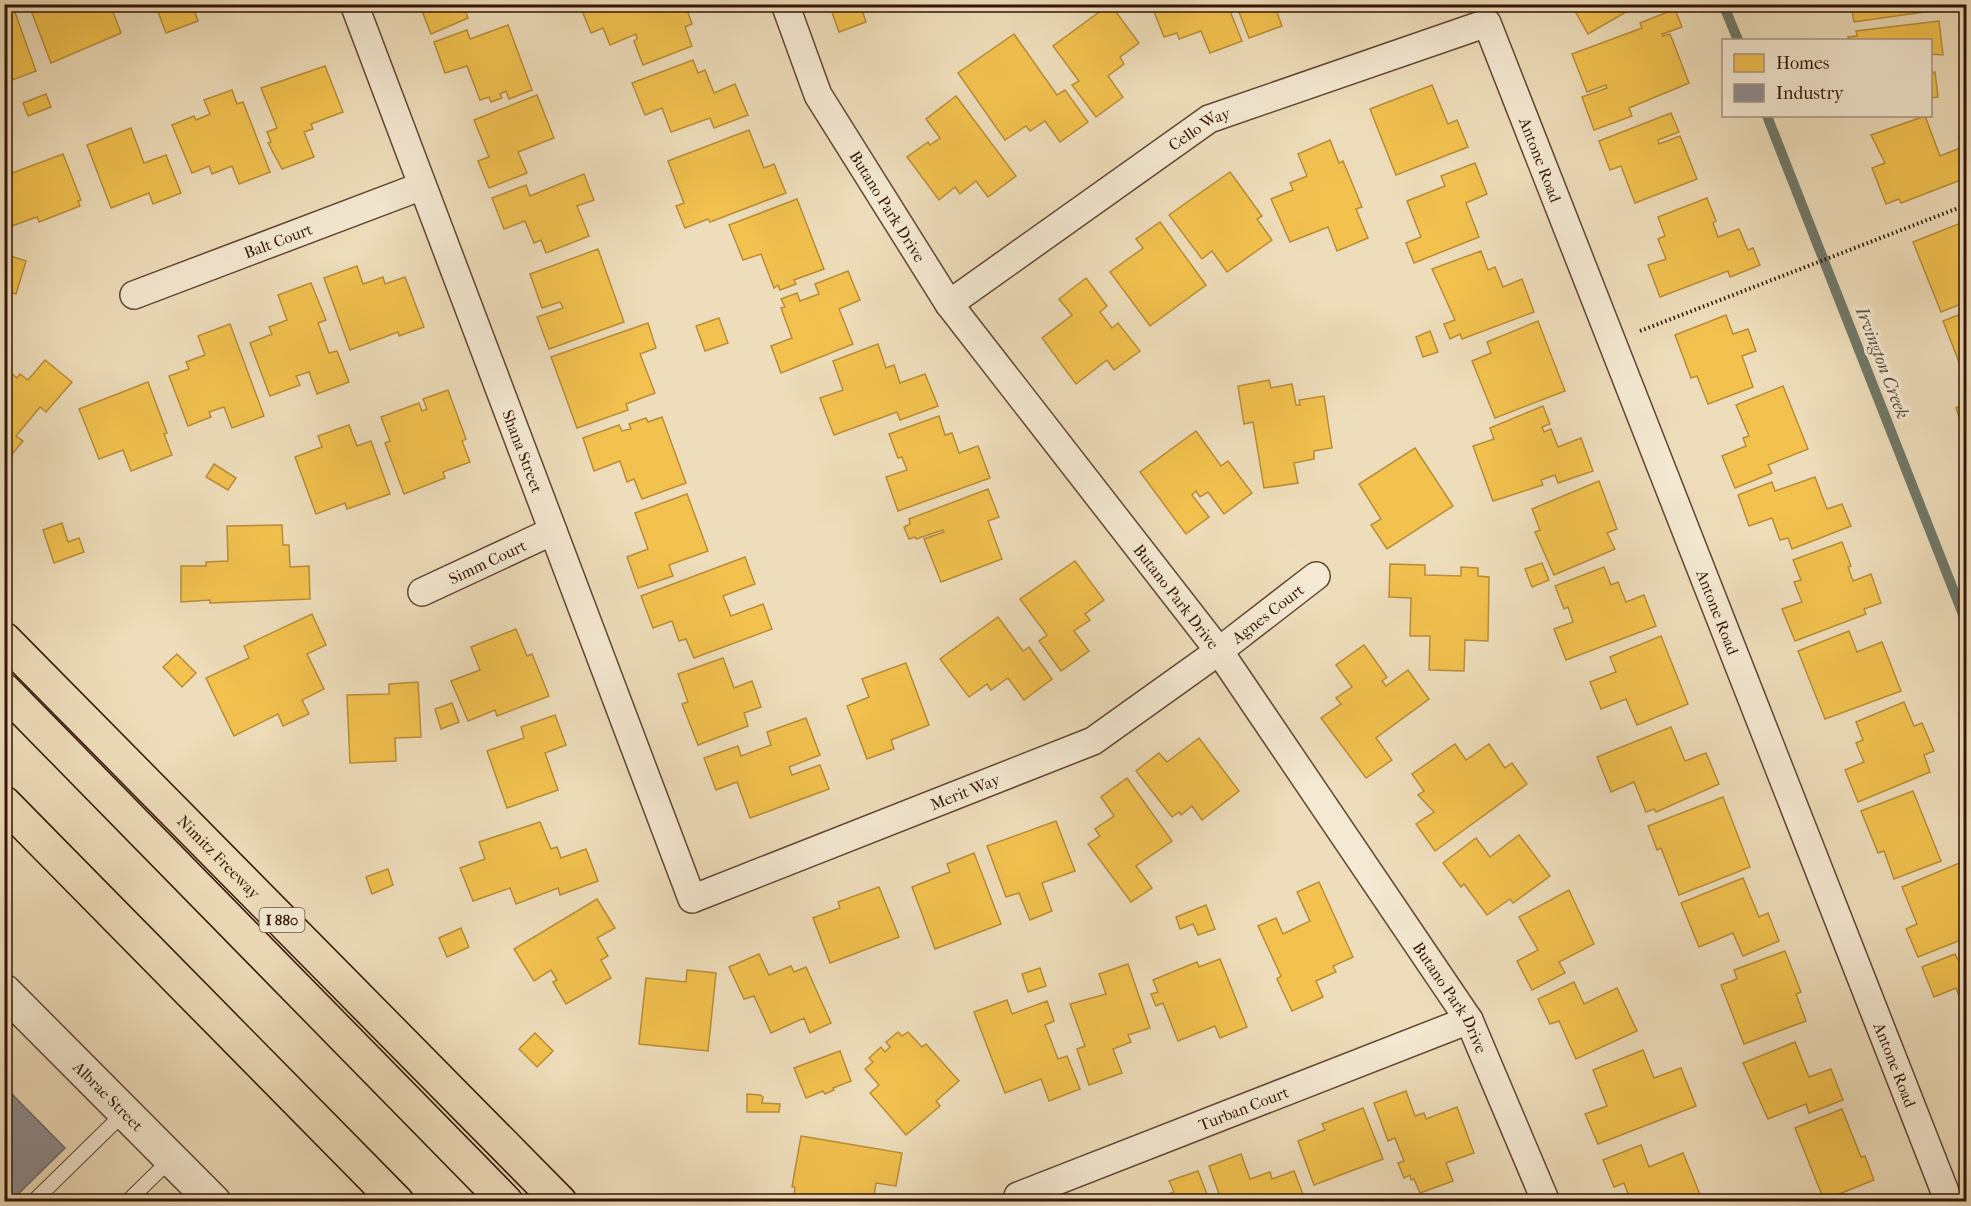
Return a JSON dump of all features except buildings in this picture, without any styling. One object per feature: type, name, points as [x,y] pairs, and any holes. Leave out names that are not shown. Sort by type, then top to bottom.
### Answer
[{"type":"highway","name":"Nimitz Freeway","points":[[4,639],[560,1202]]},
{"type":"highway","name":"I 880","points":[[4,690],[506,1202]]},
{"type":"highway","points":[[4,803],[397,1202]]},
{"type":"street","name":"Shana Street","points":[[354,4],[692,898]]},
{"type":"street","name":"Butano Park Drive","points":[[785,4],[818,95],[949,304],[1219,651],[1469,1020],[1546,1202]]},
{"type":"street","name":"Cello Way","points":[[949,304],[1209,119],[1487,23]]},
{"type":"street","name":"Antone Road","points":[[1487,23],[1948,1202]]},
{"type":"street","name":"Balt Court","points":[[134,295],[422,186]]},
{"type":"street","name":"Simm Court","points":[[422,592],[553,531]]},
{"type":"street","name":"Agnes Court","points":[[1219,651],[1316,576]]},
{"type":"street","name":"Merit Way","points":[[692,898],[1093,741],[1219,651]]},
{"type":"street","name":"Albrae Street","points":[[4,991],[214,1202]]},
{"type":"street","name":"Turban Court","points":[[1018,1196],[1469,1020]]},
{"type":"lane","points":[[33,1202],[125,1112]]},
{"type":"lane","points":[[127,1202],[171,1158]]},
{"type":"path","points":[[1611,342],[1966,205]]},
{"type":"waterway","name":"Irvington Creek","points":[[1723,4],[1738,39]]},
{"type":"waterway","name":"Irvington Creek","points":[[1767,117],[1966,622]]}]
